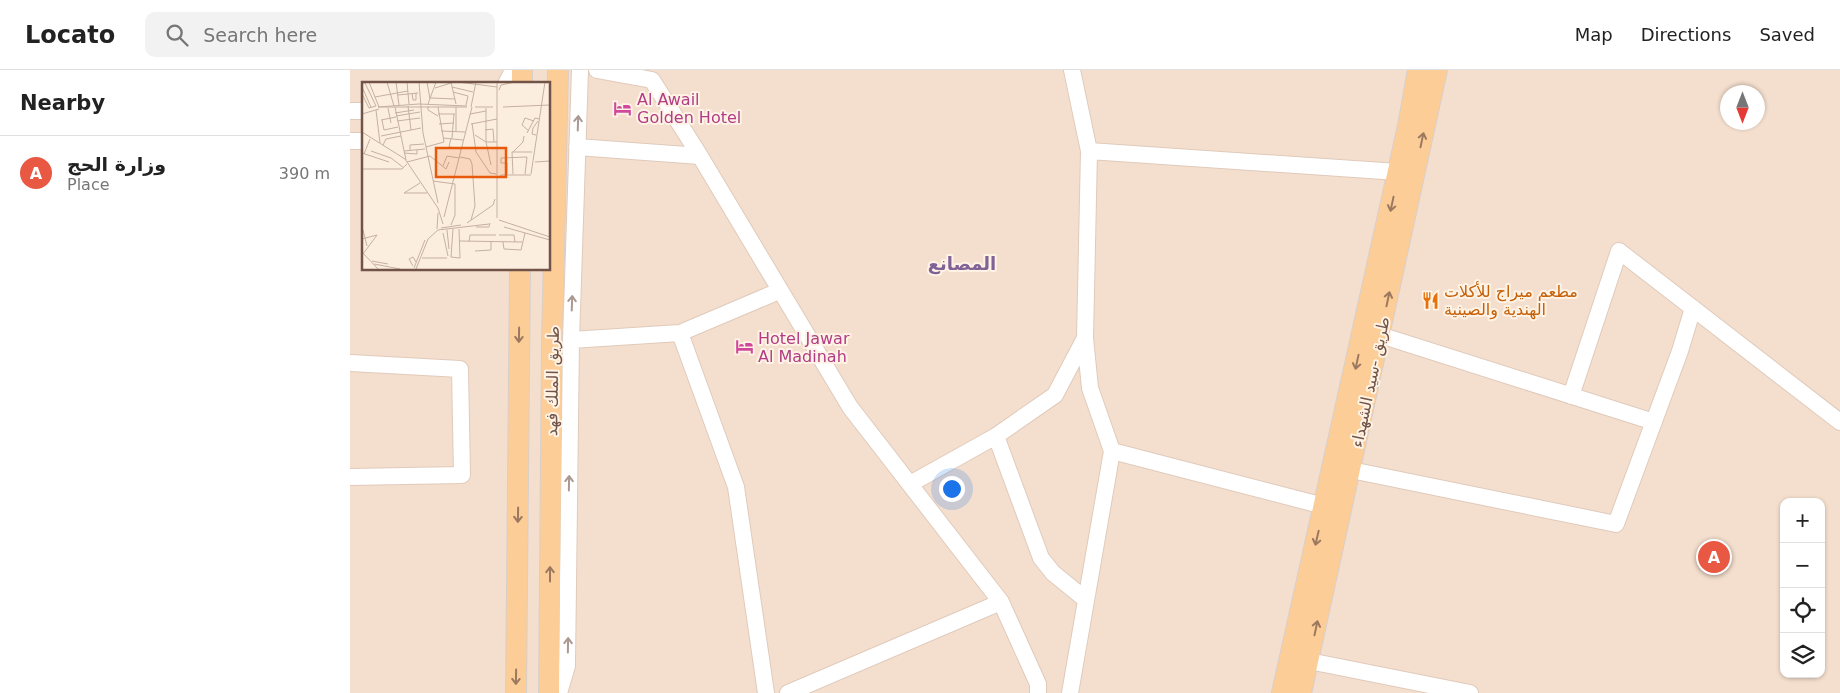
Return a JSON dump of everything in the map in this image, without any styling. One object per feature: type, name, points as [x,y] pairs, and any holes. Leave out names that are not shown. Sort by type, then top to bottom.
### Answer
[{"type":"main road","name":"طريق الملك فهد","points":[[549,693],[552,341],[558,70]]},
{"type":"main road","name":"طريق -سيد الشهداء","points":[[1282,693],[1398,172],[1418,70]]},
{"type":"main road","name":"طريق -سيد الشهداء","points":[[1301,693],[1437,70]]},
{"type":"main road","name":"طريق الملك فهد","points":[[516,693],[520,270]]},
{"type":"street","points":[[507,82],[513,70]]},
{"type":"street","points":[[559,693],[568,666],[571,340],[580,70]]},
{"type":"street","points":[[597,70],[652,80],[700,156],[850,407],[1001,602],[1038,684],[1038,693]]},
{"type":"street","points":[[1070,693],[1112,451],[1090,388],[1085,338],[1089,151],[1072,70]]},
{"type":"street","points":[[576,147],[700,156]]},
{"type":"street","points":[[1089,151],[1398,172]]},
{"type":"street","points":[[1571,396],[1619,251],[1840,422]]},
{"type":"street","points":[[571,340],[680,332],[779,291]]},
{"type":"street","points":[[1351,470],[1616,524],[1680,351],[1693,308]]},
{"type":"street","points":[[680,332],[736,487],[766,693]]},
{"type":"street","points":[[1380,335],[1654,422]]},
{"type":"street","points":[[910,484],[996,436],[1055,395],[1085,338]]},
{"type":"street","points":[[350,363],[460,369],[462,475],[350,478]]},
{"type":"street","points":[[996,436],[1041,558],[1053,573],[1085,599]]},
{"type":"street","points":[[1112,451],[1324,506]]},
{"type":"street","points":[[788,693],[1001,602]]},
{"type":"street","points":[[1309,660],[1470,693]]},
{"type":"shaded area","points":[[350,70],[1840,70],[1840,693],[350,693]]},
{"type":"place","name":"Al Awail Golden Hotel","points":[[623,108]]},
{"type":"place","name":"مطعم ميراج للأكلات الهندية والصينية","points":[[1430,300]]},
{"type":"place","name":"Hotel Jawar Al Madinah","points":[[744,347]]},
{"type":"place","name":"وزارة الحج","points":[[1714,557]]},
{"type":"district","name":"المصانع","points":[[962,264]]}]
